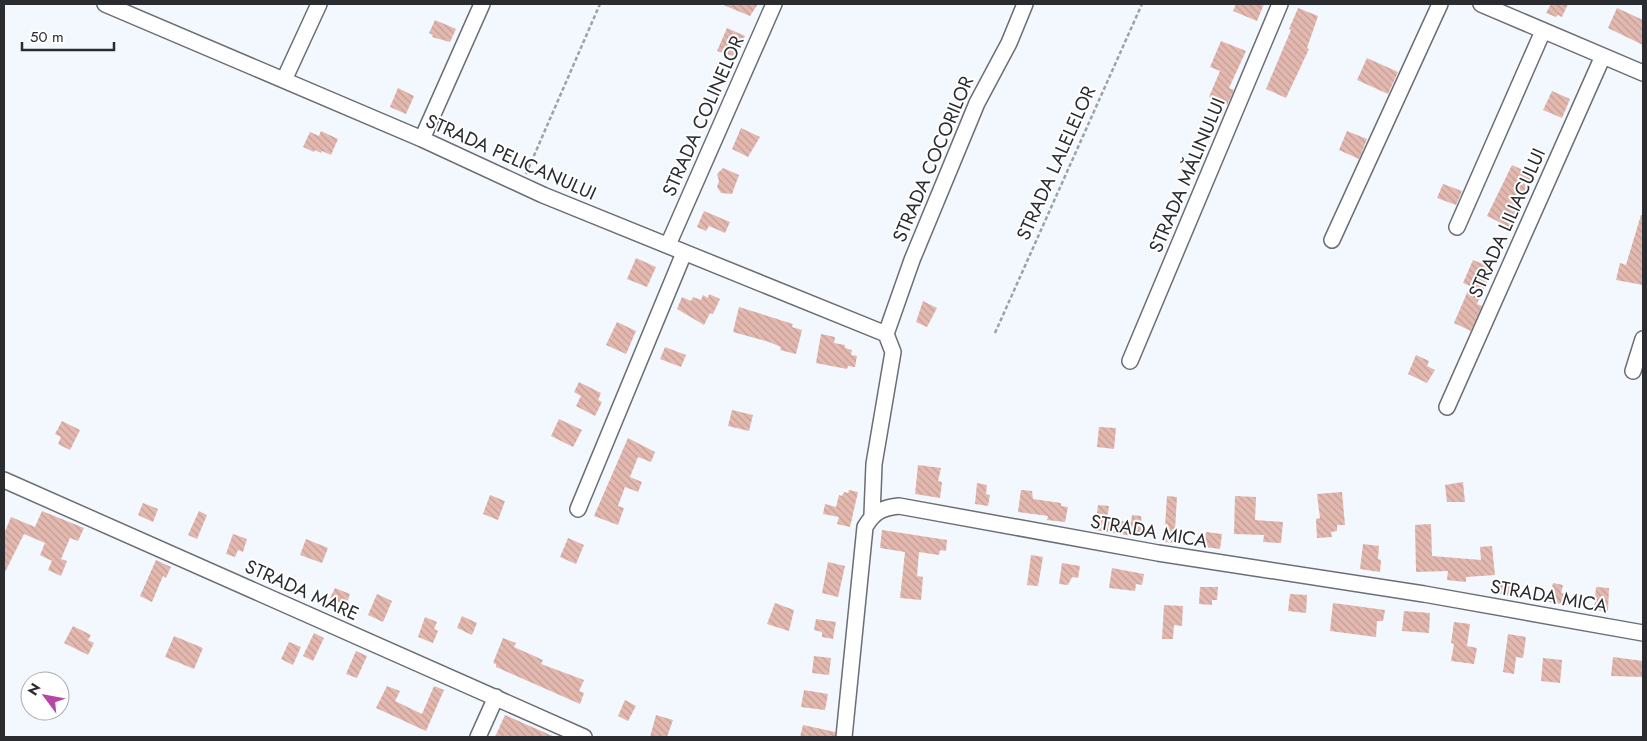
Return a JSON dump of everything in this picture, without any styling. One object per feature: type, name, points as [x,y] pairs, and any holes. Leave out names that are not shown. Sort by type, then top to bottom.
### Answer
[{"type":"street","name":"STRADA PELICANULUI","points":[[105,4],[135,10],[284,80],[422,139],[521,185],[886,334]]},
{"type":"street","points":[[284,80],[319,4]]},
{"type":"street","points":[[422,139],[482,4]]},
{"type":"street","name":"STRADA COLINELOR","points":[[668,245],[774,4]]},
{"type":"street","name":"STRADA COCORILOR","points":[[886,334],[912,260],[977,103],[1009,43],[1025,4]]},
{"type":"street","name":"STRADA MĂLINULUI","points":[[1130,361],[1280,4]]},
{"type":"street","points":[[1332,240],[1440,4]]},
{"type":"street","points":[[1482,4],[1643,73]]},
{"type":"street","points":[[1457,227],[1543,31]]},
{"type":"street","name":"STRADA LILIACULUI","points":[[1447,407],[1603,56]]},
{"type":"street","points":[[578,509],[684,253]]},
{"type":"street","points":[[844,737],[866,527],[872,515],[874,464],[893,352],[886,334]]},
{"type":"street","points":[[1633,371],[1643,338]]},
{"type":"street","name":"STRADA MARE","points":[[4,480],[584,737]]},
{"type":"street","name":"STRADA MICA","points":[[872,515],[883,508],[899,506],[1158,553],[1424,594],[1643,633]]},
{"type":"street","points":[[478,737],[496,697]]},
{"type":"path","points":[[521,185],[600,4]]},
{"type":"path","name":"STRADA LALELELOR","points":[[995,333],[1142,4]]},
{"type":"building","points":[[721,4],[758,4],[750,16]]},
{"type":"building","points":[[1236,4],[1264,4],[1257,21],[1233,11]]},
{"type":"building","points":[[1551,4],[1568,4],[1562,17],[1546,13]]},
{"type":"building","points":[[1298,8],[1318,16],[1307,48],[1309,49],[1286,98],[1266,89],[1291,30],[1289,29]]},
{"type":"building","points":[[1617,8],[1643,20],[1643,45],[1608,28]]},
{"type":"building","points":[[435,20],[456,29],[450,42],[432,37],[433,35],[429,33]]},
{"type":"building","points":[[727,28],[745,36],[738,52],[733,56],[717,51]]},
{"type":"building","points":[[1221,41],[1246,51],[1229,88],[1234,90],[1227,105],[1209,97],[1220,71],[1210,67]]},
{"type":"building","points":[[1367,58],[1398,72],[1388,94],[1357,80]]},
{"type":"building","points":[[398,88],[414,96],[406,114],[390,107]]},
{"type":"building","points":[[1552,91],[1570,99],[1562,118],[1543,110]]},
{"type":"building","points":[[741,128],[760,137],[748,157],[732,149]]},
{"type":"building","points":[[321,131],[338,139],[331,155],[322,151],[321,153],[315,150],[314,152],[303,147],[310,132],[319,136]]},
{"type":"building","points":[[1347,131],[1367,139],[1359,159],[1339,150]]},
{"type":"building","points":[[1512,165],[1525,171],[1523,175],[1531,179],[1516,205],[1521,207],[1511,228],[1487,216]]},
{"type":"building","points":[[723,168],[739,175],[732,194],[721,193],[717,187],[719,181],[717,174]]},
{"type":"building","points":[[1443,184],[1462,191],[1456,205],[1437,198]]},
{"type":"building","points":[[704,211],[730,222],[725,233],[709,226],[706,231],[697,227]]},
{"type":"building","points":[[1641,215],[1643,215],[1643,285],[1616,280],[1620,263],[1626,265]]},
{"type":"building","points":[[636,258],[656,267],[647,287],[627,279]]},
{"type":"building","points":[[1473,260],[1493,268],[1477,304],[1482,306],[1471,331],[1454,323],[1470,286],[1463,283]]},
{"type":"building","points":[[709,294],[720,299],[713,314],[710,313],[704,325],[677,309],[682,297],[691,301],[693,297],[701,300],[703,295],[708,298]]},
{"type":"building","points":[[923,301],[937,308],[927,327],[916,322]]},
{"type":"building","points":[[739,307],[793,324],[792,327],[802,330],[796,354],[780,350],[781,347],[769,342],[733,332]]},
{"type":"building","points":[[617,322],[636,331],[626,354],[606,345]]},
{"type":"building","points":[[821,334],[835,337],[834,343],[845,345],[845,348],[852,350],[851,355],[857,356],[855,367],[848,366],[847,369],[816,363]]},
{"type":"building","points":[[665,347],[686,355],[681,367],[660,359]]},
{"type":"building","points":[[1416,355],[1429,361],[1427,366],[1435,370],[1427,383],[1408,374]]},
{"type":"building","points":[[579,382],[601,393],[598,400],[602,402],[595,416],[576,406],[581,396],[574,392]]},
{"type":"building","points":[[732,410],[753,415],[749,431],[728,426]]},
{"type":"building","points":[[559,419],[582,430],[573,447],[551,436]]},
{"type":"building","points":[[62,421],[80,430],[70,450],[58,444],[61,437],[55,434]]},
{"type":"building","points":[[1099,427],[1116,428],[1114,449],[1097,447]]},
{"type":"building","points":[[628,438],[655,452],[651,462],[638,457],[630,477],[642,482],[638,492],[625,487],[618,506],[624,508],[618,525],[594,516]]},
{"type":"building","points":[[918,465],[941,468],[938,481],[942,482],[940,498],[915,494]]},
{"type":"building","points":[[1463,482],[1465,502],[1447,502],[1445,485]]},
{"type":"building","points":[[977,483],[987,485],[986,494],[990,495],[988,506],[975,504]]},
{"type":"building","points":[[849,490],[858,492],[850,527],[837,524],[839,517],[823,514],[825,504],[836,507],[839,495],[842,496],[844,492],[848,493]]},
{"type":"building","points":[[1021,490],[1032,491],[1033,499],[1061,503],[1061,506],[1068,507],[1065,522],[1047,520],[1048,516],[1018,512]]},
{"type":"building","points":[[1342,492],[1345,525],[1337,525],[1337,531],[1331,532],[1332,537],[1317,538],[1316,519],[1320,518],[1317,494]]},
{"type":"building","points":[[490,495],[505,501],[498,520],[483,514]]},
{"type":"building","points":[[1167,496],[1177,497],[1175,530],[1181,530],[1180,543],[1164,542]]},
{"type":"building","points":[[1235,496],[1256,497],[1255,520],[1283,522],[1281,543],[1263,542],[1264,535],[1234,534]]},
{"type":"building","points":[[143,503],[158,509],[153,522],[138,515]]},
{"type":"building","points":[[1098,505],[1109,506],[1107,519],[1131,522],[1132,515],[1141,516],[1142,527],[1147,528],[1145,538],[1095,530]]},
{"type":"building","points":[[42,511],[84,528],[78,541],[70,538],[61,559],[67,561],[61,576],[48,570],[52,561],[40,555],[45,543],[24,534],[4,574],[4,534],[11,517],[35,527]]},
{"type":"building","points":[[199,511],[207,515],[197,539],[188,535]]},
{"type":"building","points":[[1431,524],[1432,556],[1481,560],[1480,547],[1492,546],[1495,575],[1466,577],[1466,582],[1447,580],[1448,571],[1416,572],[1415,525]]},
{"type":"building","points":[[882,530],[947,540],[946,551],[940,550],[939,555],[919,552],[917,576],[923,577],[921,600],[900,598],[905,552],[880,548]]},
{"type":"building","points":[[1206,532],[1222,534],[1220,549],[1204,547]]},
{"type":"building","points":[[233,534],[247,539],[243,552],[238,550],[235,557],[226,554]]},
{"type":"building","points":[[568,538],[584,545],[576,564],[560,557]]},
{"type":"building","points":[[306,539],[328,548],[322,563],[300,555]]},
{"type":"building","points":[[1363,544],[1379,546],[1380,572],[1360,569]]},
{"type":"building","points":[[1031,555],[1043,557],[1038,586],[1027,585]]},
{"type":"building","points":[[156,560],[171,567],[166,578],[163,576],[152,602],[140,596]]},
{"type":"building","points":[[828,562],[845,566],[838,597],[822,593]]},
{"type":"building","points":[[1062,563],[1080,566],[1078,578],[1072,577],[1068,585],[1059,584]]},
{"type":"building","points":[[1112,568],[1144,574],[1142,585],[1136,584],[1135,591],[1109,588]]},
{"type":"building","points":[[1499,582],[1516,586],[1513,597],[1497,593]]},
{"type":"building","points":[[1553,583],[1563,585],[1561,593],[1569,594],[1567,605],[1549,602]]},
{"type":"building","points":[[1200,587],[1218,587],[1217,600],[1212,600],[1212,605],[1199,604]]},
{"type":"building","points":[[1596,587],[1609,588],[1608,611],[1594,610]]},
{"type":"building","points":[[335,588],[350,594],[346,605],[330,598]]},
{"type":"building","points":[[377,594],[392,601],[383,622],[368,615]]},
{"type":"building","points":[[1290,594],[1307,595],[1306,613],[1288,611]]},
{"type":"building","points":[[775,603],[794,610],[789,631],[767,624]]},
{"type":"building","points":[[1333,603],[1385,610],[1383,621],[1377,621],[1376,637],[1330,631]]},
{"type":"building","points":[[1164,605],[1183,606],[1182,626],[1174,625],[1173,639],[1162,639]]},
{"type":"building","points":[[1404,611],[1430,613],[1429,633],[1402,631]]},
{"type":"building","points":[[462,616],[477,623],[472,635],[457,628]]},
{"type":"building","points":[[425,617],[437,622],[434,629],[438,631],[433,643],[418,637]]},
{"type":"building","points":[[816,619],[836,622],[833,639],[822,637],[822,632],[814,630]]},
{"type":"building","points":[[1454,622],[1470,624],[1467,646],[1477,648],[1474,664],[1451,661],[1454,644],[1451,643]]},
{"type":"building","points":[[73,626],[91,635],[88,640],[94,643],[88,655],[64,643]]},
{"type":"building","points":[[314,633],[324,638],[313,661],[303,656]]},
{"type":"building","points":[[1508,634],[1526,637],[1523,658],[1516,657],[1514,674],[1503,672]]},
{"type":"building","points":[[174,636],[203,648],[194,669],[165,657]]},
{"type":"building","points":[[503,638],[516,643],[514,647],[543,660],[541,664],[584,680],[579,691],[584,693],[580,704],[496,667],[496,664],[493,663]]},
{"type":"building","points":[[289,642],[301,647],[293,665],[281,659]]},
{"type":"building","points":[[356,651],[367,656],[357,678],[346,674]]},
{"type":"building","points":[[814,656],[831,658],[829,675],[812,673]]},
{"type":"building","points":[[1613,657],[1643,661],[1643,677],[1611,676]]},
{"type":"building","points":[[1543,658],[1562,660],[1560,683],[1541,681]]},
{"type":"building","points":[[387,686],[400,691],[395,701],[422,714],[434,686],[444,690],[426,731],[376,708]]},
{"type":"building","points":[[804,690],[828,694],[825,710],[801,707]]},
{"type":"building","points":[[625,700],[636,706],[628,721],[618,716]]},
{"type":"building","points":[[505,715],[523,723],[555,737],[495,737]]},
{"type":"building","points":[[656,715],[673,720],[667,737],[650,737]]},
{"type":"building","points":[[803,725],[835,732],[835,737],[800,737]]}]
